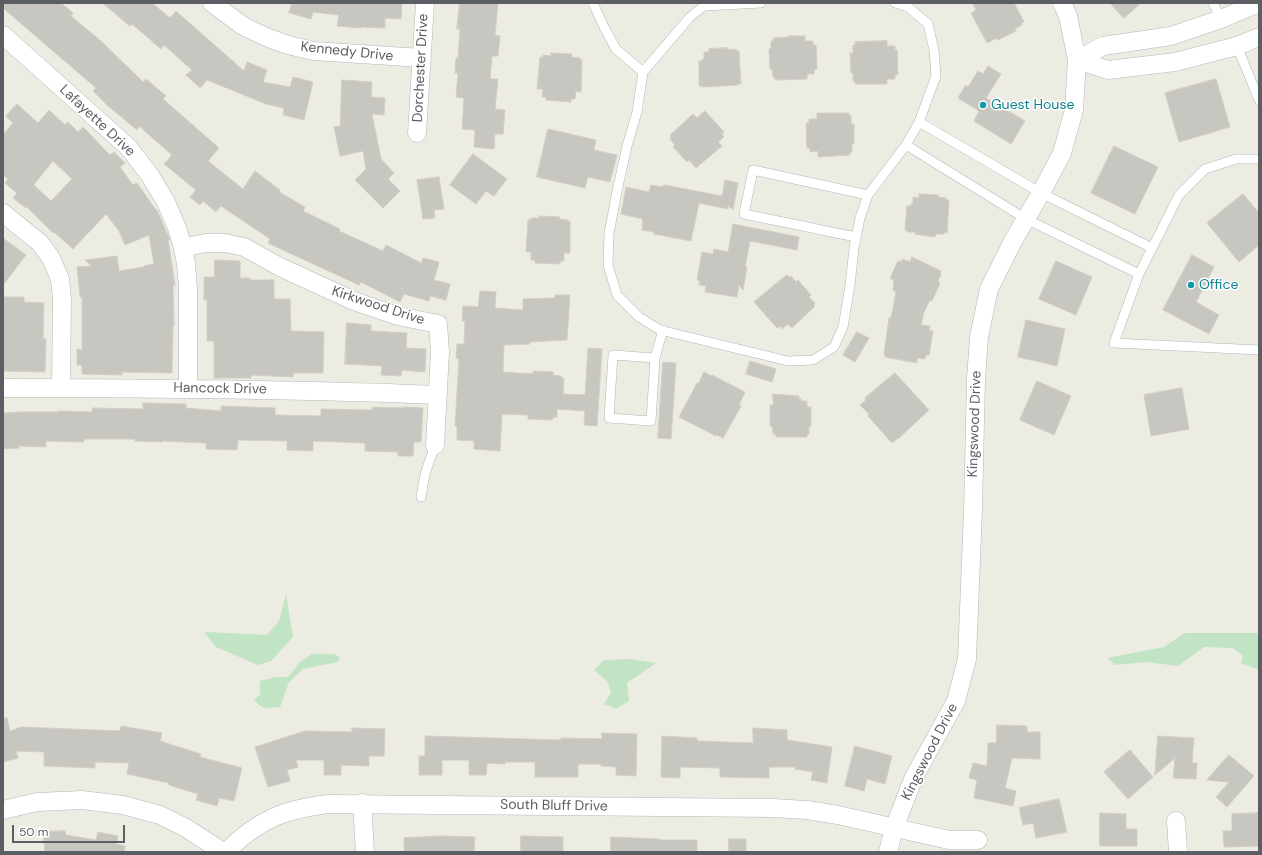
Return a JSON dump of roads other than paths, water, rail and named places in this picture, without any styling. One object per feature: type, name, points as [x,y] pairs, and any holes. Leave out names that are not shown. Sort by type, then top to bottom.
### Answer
[{"type":"street","name":"Kennedy Drive","points":[[212,3],[244,26],[266,37],[288,45],[313,51],[422,58]]},
{"type":"street","name":"Dorchester Drive","points":[[417,133],[425,3]]},
{"type":"street","name":"Kingswood Drive","points":[[888,852],[894,828],[914,777],[956,701],[967,659],[976,380],[979,337],[989,289],[1013,241],[1041,194],[1062,153],[1074,110],[1077,60],[1068,16],[1062,3]]},
{"type":"street","points":[[1077,60],[1103,46],[1171,36],[1221,19],[1259,3]]},
{"type":"street","name":"Lafayette Drive","points":[[3,35],[128,147],[149,174],[166,202],[177,228],[186,264],[188,288],[188,388]]},
{"type":"street","points":[[1077,60],[1108,70],[1175,62],[1237,46],[1259,37]]},
{"type":"street","points":[[3,213],[40,243],[51,258],[60,279],[62,299],[61,388]]},
{"type":"street","name":"Kirkwood Drive","points":[[183,248],[205,243],[225,243],[244,247],[280,267],[354,301],[398,316],[438,324],[440,352],[435,445]]},
{"type":"street","name":"Hancock Drive","points":[[3,388],[314,390],[438,395]]},
{"type":"street","points":[[3,810],[37,802],[75,800],[123,805],[160,815],[186,828],[222,852]]},
{"type":"street","points":[[362,803],[365,852]]},
{"type":"street","name":"South Bluff Drive","points":[[226,852],[241,837],[257,825],[278,814],[301,807],[328,804],[362,803],[773,808],[807,810],[949,840],[978,840]]},
{"type":"street","points":[[1176,821],[1178,852]]},
{"type":"lane","points":[[593,3],[604,28],[616,49],[643,72]]},
{"type":"lane","points":[[761,3],[704,6],[690,17],[643,72],[637,112],[627,146],[609,234],[608,266],[617,295],[639,317],[663,330],[788,361],[813,360],[834,348],[843,327],[856,237],[860,218],[868,195],[906,145],[919,122],[936,76],[934,50],[928,24],[908,7],[895,3]]},
{"type":"lane","points":[[1214,3],[1221,19]]},
{"type":"lane","points":[[1237,46],[1259,100]]},
{"type":"lane","points":[[919,122],[1041,194],[1152,248]]},
{"type":"lane","points":[[906,145],[1026,219],[1139,274]]},
{"type":"lane","points":[[1259,159],[1236,159],[1205,169],[1179,195],[1139,274],[1114,343],[1259,350]]},
{"type":"lane","points":[[856,237],[744,214],[753,170],[868,195]]},
{"type":"lane","points":[[655,358],[613,355],[609,418],[651,421],[655,358],[663,330]]},
{"type":"lane","points":[[421,498],[425,474],[435,445]]},
{"type":"place","name":"Guest House","points":[[983,105]]},
{"type":"place","name":"Office","points":[[1191,285]]}]
